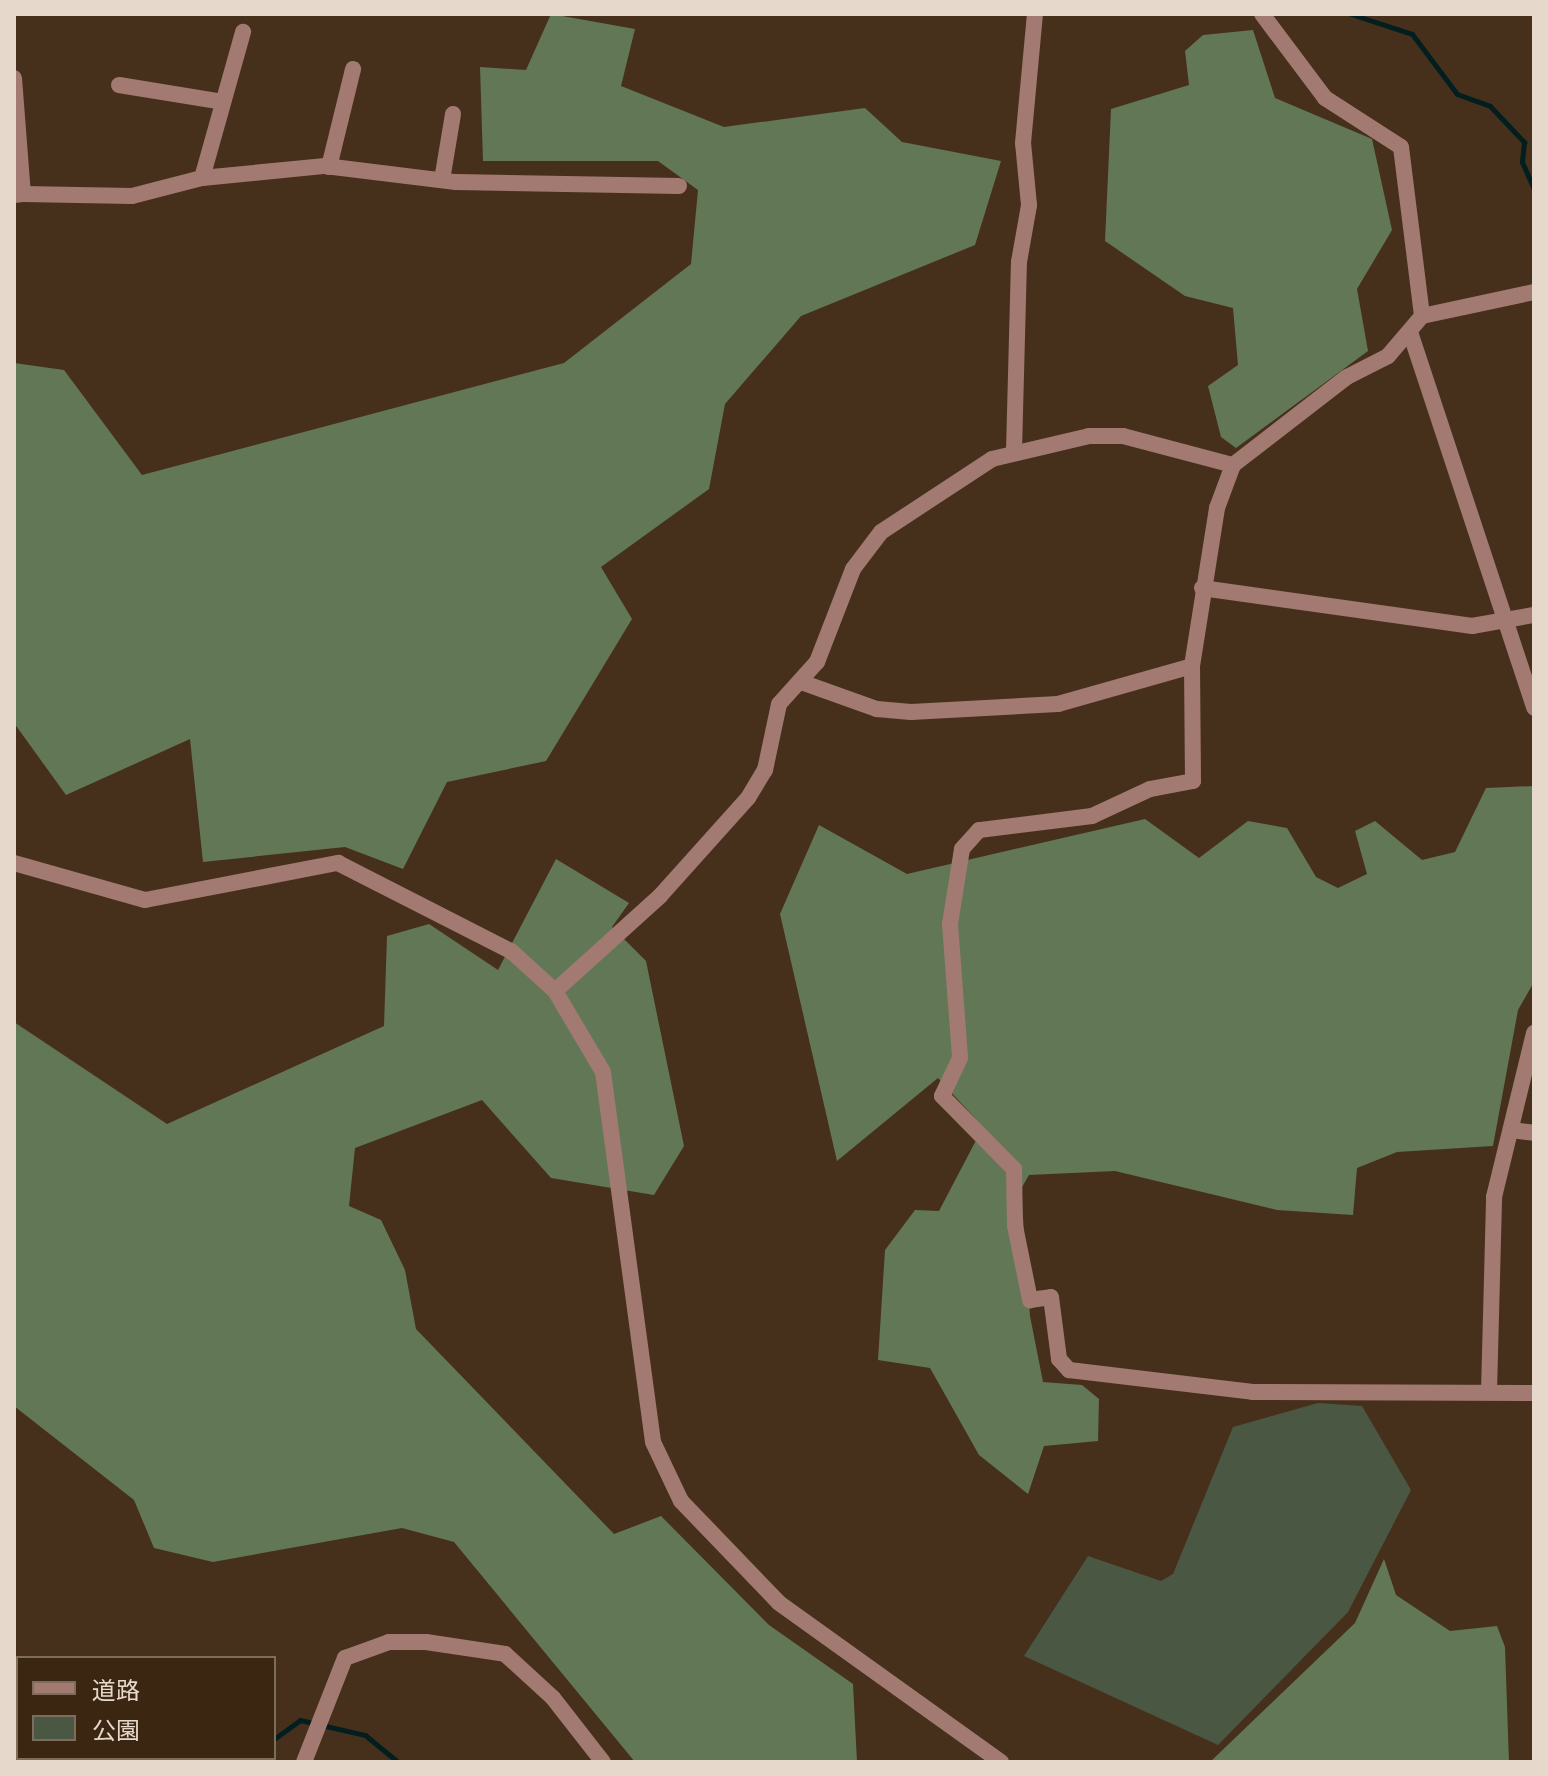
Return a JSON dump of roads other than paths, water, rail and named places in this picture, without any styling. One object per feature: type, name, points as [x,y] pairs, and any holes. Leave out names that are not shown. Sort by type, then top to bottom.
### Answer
[{"type":"street","points":[[1014,451],[1019,262],[1029,205],[1023,143],[1035,14]]},
{"type":"street","points":[[1262,14],[1325,98],[1401,147],[1412,193],[1422,316]]},
{"type":"street","points":[[202,178],[243,32]]},
{"type":"street","points":[[329,167],[353,69]]},
{"type":"street","points":[[14,78],[18,194],[132,196],[202,178],[329,167],[442,180],[679,186]]},
{"type":"street","points":[[119,85],[223,102]]},
{"type":"street","points":[[442,180],[453,114]]},
{"type":"street","points":[[1534,292],[1422,316],[1388,356],[1347,377],[1233,465],[1202,588],[1192,666],[1193,781],[1150,789],[1092,816],[979,830],[962,849],[950,924],[960,1058],[944,1100],[1014,1169],[1029,1296],[1051,1297],[1059,1359],[1069,1370],[1253,1392],[1534,1393]]},
{"type":"street","points":[[1410,332],[1534,708]]},
{"type":"street","points":[[555,991],[660,896],[748,798],[765,770],[779,704],[801,682],[867,542],[1014,451],[1123,436],[1233,465]]},
{"type":"street","points":[[1202,588],[1472,626],[1508,623],[1534,615]]},
{"type":"street","points":[[801,682],[877,709],[911,712],[1058,704],[1192,666]]},
{"type":"street","points":[[14,863],[145,900],[338,863],[511,951],[555,991],[603,1072],[653,1442],[681,1501],[779,1603],[1001,1762]]},
{"type":"street","points":[[1489,1392],[1494,1197],[1534,1033]]},
{"type":"street","points":[[1511,1130],[1534,1133]]},
{"type":"street","points":[[304,1762],[330,1681],[345,1658],[389,1642],[473,1645],[505,1654],[553,1698],[603,1762]]},
{"type":"waterway","points":[[1351,14],[1412,34],[1457,94],[1490,106],[1524,142],[1522,162],[1534,189]]},
{"type":"waterway","points":[[276,1738],[300,1720],[365,1735],[398,1762]]},
{"type":"waterway","points":[[216,1760],[220,1762]]},
{"type":"waterway","points":[[247,1762],[250,1760]]}]
